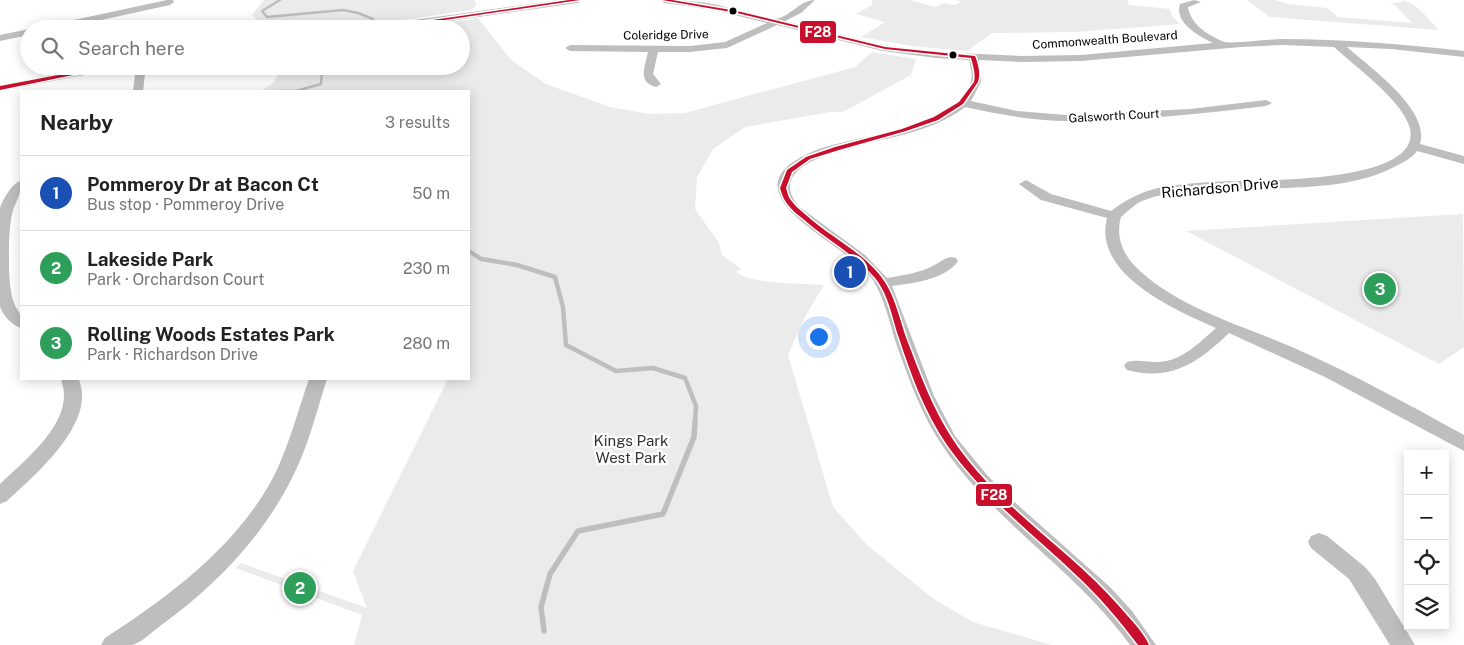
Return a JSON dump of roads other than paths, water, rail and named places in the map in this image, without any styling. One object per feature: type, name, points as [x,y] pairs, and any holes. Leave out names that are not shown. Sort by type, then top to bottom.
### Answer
[{"type":"street","points":[[427,20],[540,2],[578,0]]},
{"type":"street","name":"Commonwealth Boulevard","points":[[664,0],[714,7],[883,48],[973,57],[1080,58],[1224,45],[1282,42],[1400,46],[1464,54]]},
{"type":"street","name":"Coleridge Drive","points":[[570,48],[700,49],[727,45],[777,22],[803,7],[811,0]]},
{"type":"street","points":[[87,20],[170,2]]},
{"type":"street","points":[[1197,2],[1183,6],[1185,18],[1195,28],[1224,45]]},
{"type":"street","points":[[0,38],[20,34]]},
{"type":"street","points":[[1336,43],[1406,110],[1411,117],[1416,131],[1414,146],[1464,160]]},
{"type":"street","points":[[654,49],[648,74],[649,78],[656,84]]},
{"type":"street","points":[[973,57],[976,81],[973,90],[963,103],[942,117],[920,126],[815,155],[793,168],[785,180],[783,188],[785,197],[796,213],[857,256],[882,283],[924,398],[942,432],[959,456],[980,480],[1014,513],[1108,599],[1133,628],[1144,645]]},
{"type":"street","points":[[0,88],[69,75]]},
{"type":"street","points":[[138,90],[140,75]]},
{"type":"street","name":"Galsworth Court","points":[[963,103],[1017,114],[1066,118],[1190,112],[1266,103]]},
{"type":"street","name":"Richardson Drive","points":[[1114,216],[1137,199],[1168,190],[1327,180],[1360,175],[1392,165],[1402,159],[1414,146]]},
{"type":"street","points":[[1026,184],[1046,197],[1114,216],[1112,238],[1120,257],[1130,270],[1162,295],[1368,391],[1464,444]]},
{"type":"street","points":[[20,187],[10,202],[6,214],[0,281],[5,300],[11,312],[20,322]]},
{"type":"street","points":[[882,283],[926,275],[940,270],[951,261]]},
{"type":"street","points":[[1134,366],[1164,367],[1176,364],[1200,351],[1228,326]]},
{"type":"street","points":[[0,496],[40,456],[59,432],[72,403],[73,392],[70,380]]},
{"type":"street","points":[[113,645],[172,603],[212,569],[257,519],[282,480],[293,455],[318,380]]},
{"type":"street","points":[[1319,542],[1362,580],[1404,645]]},
{"type":"waterway","points":[[280,0],[262,11],[267,17],[343,10],[358,13],[374,20]]},
{"type":"waterway","points":[[300,90],[321,84],[322,75]]},
{"type":"waterway","points":[[470,252],[481,259],[517,265],[555,277],[563,307],[566,345],[616,371],[653,368],[685,378],[696,406],[695,422]]},
{"type":"waterway","points":[[544,631],[541,607],[550,574],[578,531],[663,514],[694,437],[695,421]]},
{"type":"place","name":"Pommeroy Dr at Bacon Ct","points":[[850,272]]},
{"type":"place","name":"Rolling Woods Estates Park","points":[[1380,289]]},
{"type":"place","name":"Lakeside Park","points":[[300,588]]},
{"type":"park label","name":"Kings Park West Park","points":[[631,450]]}]
